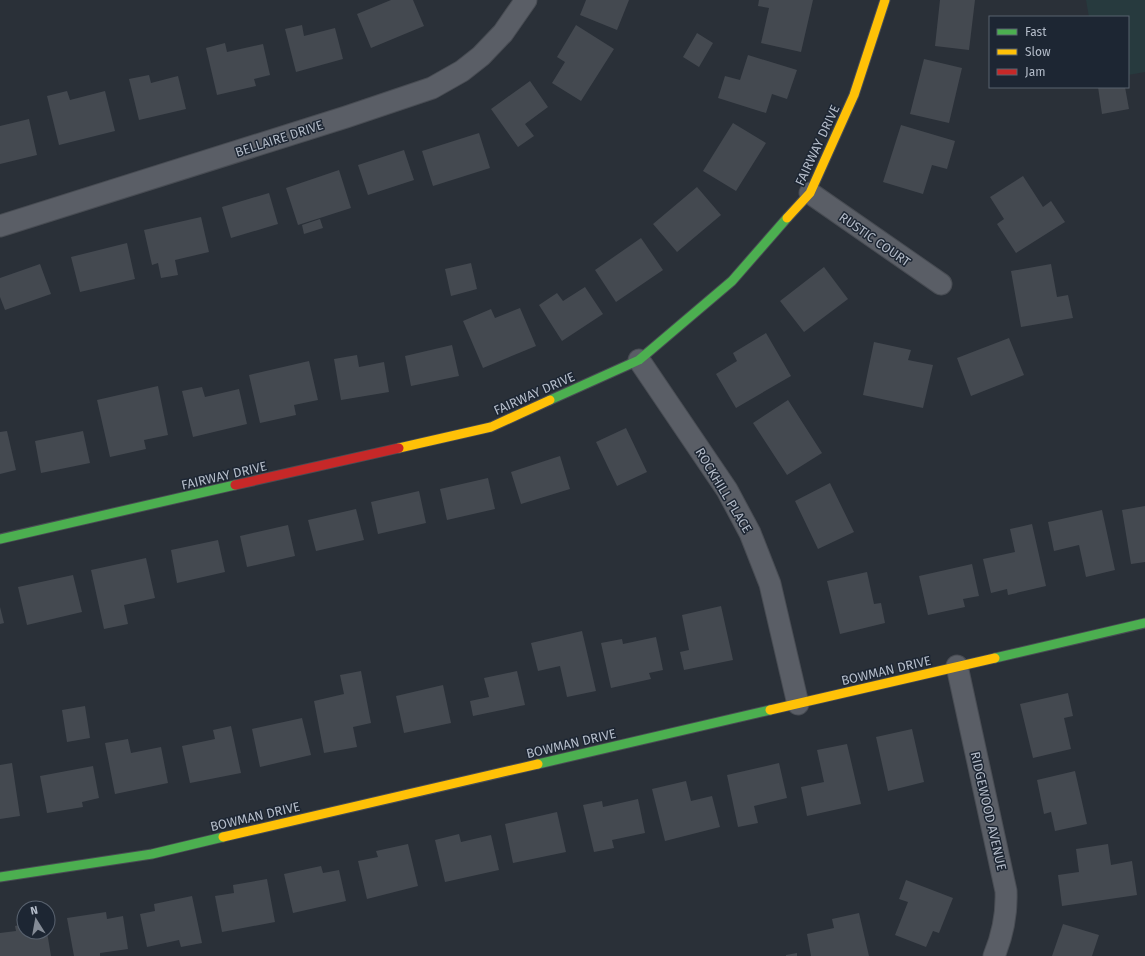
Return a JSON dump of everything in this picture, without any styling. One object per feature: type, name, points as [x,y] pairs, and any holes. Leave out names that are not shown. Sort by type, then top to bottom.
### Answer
[{"type":"street","name":"BELLAIRE DRIVE","points":[[0,226],[324,124],[432,88],[462,71],[481,56],[503,33],[526,0]]},
{"type":"street","name":"FAIRWAY DRIVE","points":[[0,539],[491,427],[639,360],[732,281],[810,193],[854,95],[885,0]]},
{"type":"street","name":"RUSTIC COURT","points":[[810,193],[941,284]]},
{"type":"street","name":"ROCKHILL PLACE","points":[[639,360],[727,490],[750,533],[770,584],[798,704]]},
{"type":"street","name":"BOWMAN DRIVE","points":[[0,876],[152,854],[1145,623]]},
{"type":"street","name":"RIDGEWOOD AVENUE","points":[[956,666],[1006,891],[1005,922],[1001,939],[994,956]]},
{"type":"green space","points":[[1086,0],[1145,0],[1145,72],[1129,75],[1129,16],[1089,16]]},
{"type":"building","points":[[391,0],[413,0],[424,26],[371,48],[357,14]]},
{"type":"building","points":[[586,0],[629,0],[617,30],[580,15]]},
{"type":"building","points":[[759,0],[813,0],[801,52],[761,43],[769,8],[758,6]]},
{"type":"building","points":[[940,0],[975,0],[969,50],[935,46]]},
{"type":"building","points":[[302,25],[304,36],[335,28],[343,59],[296,72],[285,29]]},
{"type":"building","points":[[576,25],[614,49],[581,101],[552,83],[565,62],[557,57]]},
{"type":"building","points":[[697,33],[713,43],[699,67],[683,57]]},
{"type":"building","points":[[225,43],[227,52],[263,44],[270,75],[254,79],[256,86],[217,95],[206,48]]},
{"type":"building","points":[[748,55],[797,70],[787,99],[772,94],[766,113],[718,98],[725,76],[740,80]]},
{"type":"building","points":[[924,59],[962,68],[949,123],[910,114]]},
{"type":"building","points":[[149,75],[151,83],[178,76],[186,109],[139,120],[129,79]]},
{"type":"building","points":[[530,81],[548,107],[525,124],[534,136],[518,147],[491,109]]},
{"type":"building","points":[[1098,88],[1125,88],[1129,109],[1102,114]]},
{"type":"building","points":[[67,91],[70,100],[105,91],[115,131],[59,145],[47,96]]},
{"type":"building","points":[[29,119],[37,155],[0,164],[0,126]]},
{"type":"building","points":[[733,123],[766,143],[736,191],[703,171]]},
{"type":"building","points":[[901,125],[955,141],[947,169],[932,165],[923,194],[883,182]]},
{"type":"building","points":[[479,133],[490,168],[433,186],[422,151]]},
{"type":"building","points":[[404,150],[414,180],[368,195],[358,165]]},
{"type":"building","points":[[339,170],[351,208],[298,225],[286,188]]},
{"type":"building","points":[[1023,176],[1043,207],[1051,201],[1065,222],[1016,253],[997,224],[1004,219],[990,197]]},
{"type":"building","points":[[697,187],[721,215],[677,252],[653,224]]},
{"type":"building","points":[[269,193],[278,224],[231,238],[222,207]]},
{"type":"building","points":[[201,217],[209,252],[175,260],[178,275],[161,278],[158,263],[152,265],[144,230]]},
{"type":"building","points":[[320,219],[323,228],[304,234],[302,225]]},
{"type":"building","points":[[641,238],[663,270],[616,302],[595,270]]},
{"type":"building","points":[[127,243],[135,279],[80,292],[71,257]]},
{"type":"building","points":[[471,263],[477,289],[451,296],[445,269]]},
{"type":"building","points":[[40,264],[51,294],[5,310],[0,297],[0,278]]},
{"type":"building","points":[[1051,264],[1057,297],[1068,295],[1073,318],[1021,327],[1011,271]]},
{"type":"building","points":[[824,267],[848,299],[804,332],[780,301]]},
{"type":"building","points":[[585,287],[603,314],[562,341],[539,305],[557,293],[563,301]]},
{"type":"building","points":[[520,308],[536,346],[483,368],[463,321],[491,309],[495,318]]},
{"type":"building","points":[[766,333],[791,376],[736,408],[716,374],[737,361],[733,353]]},
{"type":"building","points":[[1009,338],[1024,375],[971,396],[957,358]]},
{"type":"building","points":[[874,342],[911,350],[908,360],[933,365],[923,408],[863,395]]},
{"type":"building","points":[[452,345],[459,376],[411,386],[405,356]]},
{"type":"building","points":[[357,355],[359,367],[384,362],[389,392],[341,400],[334,359]]},
{"type":"building","points":[[309,361],[318,400],[294,405],[296,415],[260,423],[249,375]]},
{"type":"building","points":[[158,386],[168,435],[144,440],[146,449],[110,457],[97,400]]},
{"type":"building","points":[[202,387],[205,397],[239,389],[247,424],[193,437],[182,391]]},
{"type":"building","points":[[788,400],[822,453],[787,475],[753,423]]},
{"type":"building","points":[[626,428],[647,472],[617,486],[596,442]]},
{"type":"building","points":[[7,431],[16,470],[0,474],[0,432]]},
{"type":"building","points":[[83,431],[90,463],[41,473],[35,441]]},
{"type":"building","points":[[560,456],[570,489],[521,504],[511,472]]},
{"type":"building","points":[[488,478],[495,509],[447,520],[440,489]]},
{"type":"building","points":[[830,483],[854,532],[818,549],[795,501]]},
{"type":"building","points":[[419,491],[426,523],[378,534],[371,502]]},
{"type":"building","points":[[1145,506],[1145,562],[1131,564],[1122,510]]},
{"type":"building","points":[[356,509],[364,540],[316,551],[308,520]]},
{"type":"building","points":[[1102,510],[1115,570],[1086,577],[1079,545],[1054,551],[1048,522]]},
{"type":"building","points":[[1032,524],[1046,586],[1008,595],[1007,589],[991,593],[983,559],[1015,552],[1010,529]]},
{"type":"building","points":[[288,525],[295,556],[247,567],[240,536]]},
{"type":"building","points":[[218,540],[225,572],[177,583],[171,550]]},
{"type":"building","points":[[146,558],[155,598],[124,605],[128,624],[104,629],[91,570]]},
{"type":"building","points":[[972,564],[979,596],[963,599],[965,607],[928,615],[919,576]]},
{"type":"building","points":[[867,572],[874,604],[881,603],[885,623],[840,634],[827,581]]},
{"type":"building","points":[[73,575],[82,612],[27,625],[18,587]]},
{"type":"building","points":[[721,606],[733,660],[684,670],[680,652],[689,650],[682,615]]},
{"type":"building","points":[[0,607],[4,623],[0,624]]},
{"type":"building","points":[[582,631],[596,691],[567,697],[560,666],[538,671],[531,643]]},
{"type":"building","points":[[656,637],[663,670],[649,673],[651,679],[611,688],[601,643],[622,639],[623,644]]},
{"type":"building","points":[[361,671],[371,723],[353,727],[357,747],[324,753],[314,701],[344,694],[340,675]]},
{"type":"building","points":[[517,671],[525,705],[473,716],[470,701],[489,697],[484,678]]},
{"type":"building","points":[[443,685],[451,723],[404,733],[396,696]]},
{"type":"building","points":[[1068,693],[1073,716],[1064,718],[1071,749],[1033,758],[1020,704]]},
{"type":"building","points":[[85,706],[90,738],[67,742],[62,710]]},
{"type":"building","points":[[302,718],[311,755],[260,767],[252,729]]},
{"type":"building","points":[[231,726],[241,773],[190,783],[182,746],[215,739],[213,730]]},
{"type":"building","points":[[912,729],[924,782],[888,791],[876,737]]},
{"type":"building","points":[[128,739],[131,753],[161,747],[168,783],[115,794],[105,743]]},
{"type":"building","points":[[847,744],[861,804],[807,816],[801,787],[824,782],[817,750]]},
{"type":"building","points":[[12,763],[20,816],[0,819],[0,765]]},
{"type":"building","points":[[779,763],[787,798],[754,806],[758,823],[738,827],[727,775]]},
{"type":"building","points":[[93,766],[99,798],[82,802],[83,807],[47,813],[40,776]]},
{"type":"building","points":[[1075,771],[1087,824],[1055,831],[1051,812],[1044,814],[1037,780]]},
{"type":"building","points":[[686,781],[691,801],[712,796],[720,827],[665,841],[652,789]]},
{"type":"building","points":[[638,799],[645,833],[612,840],[614,848],[594,852],[583,805],[602,801],[603,807]]},
{"type":"building","points":[[557,812],[566,852],[513,863],[505,824]]},
{"type":"building","points":[[459,834],[461,842],[491,835],[499,870],[445,882],[435,840]]},
{"type":"building","points":[[408,844],[418,886],[367,899],[358,861],[378,857],[376,851]]},
{"type":"building","points":[[1108,844],[1111,865],[1132,861],[1137,895],[1062,906],[1058,875],[1079,872],[1076,849]]},
{"type":"building","points":[[321,866],[323,873],[339,870],[346,901],[293,913],[284,874]]},
{"type":"building","points":[[267,879],[275,922],[222,932],[215,896],[234,893],[233,885]]},
{"type":"building","points":[[906,880],[953,898],[939,933],[933,931],[926,947],[895,935],[908,902],[899,899]]},
{"type":"building","points":[[192,896],[202,943],[181,947],[179,940],[147,947],[140,914],[155,911],[154,904]]},
{"type":"building","points":[[106,912],[107,919],[123,916],[128,949],[100,953],[100,956],[74,956],[67,918]]},
{"type":"building","points":[[859,913],[869,956],[811,956],[807,934],[834,928],[832,919]]},
{"type":"building","points":[[1063,924],[1099,935],[1092,956],[1052,956]]},
{"type":"building","points":[[16,931],[16,940],[48,940],[51,956],[0,956],[0,933]]},
{"type":"building","points":[[797,953],[797,956],[786,956],[786,955]]},
{"type":"traffic: fast","points":[[550,400],[639,360],[732,281],[787,218]]},
{"type":"traffic: fast","points":[[0,539],[235,485]]},
{"type":"traffic: fast","points":[[995,658],[1145,623]]},
{"type":"traffic: fast","points":[[538,764],[770,710]]},
{"type":"traffic: fast","points":[[0,877],[152,854],[223,837]]},
{"type":"traffic: slow","points":[[787,218],[810,193],[854,95],[885,0]]},
{"type":"traffic: slow","points":[[399,448],[491,427],[550,400]]},
{"type":"traffic: slow","points":[[770,710],[995,658]]},
{"type":"traffic: slow","points":[[223,837],[538,764]]},
{"type":"traffic: jam","points":[[235,485],[399,448]]}]
